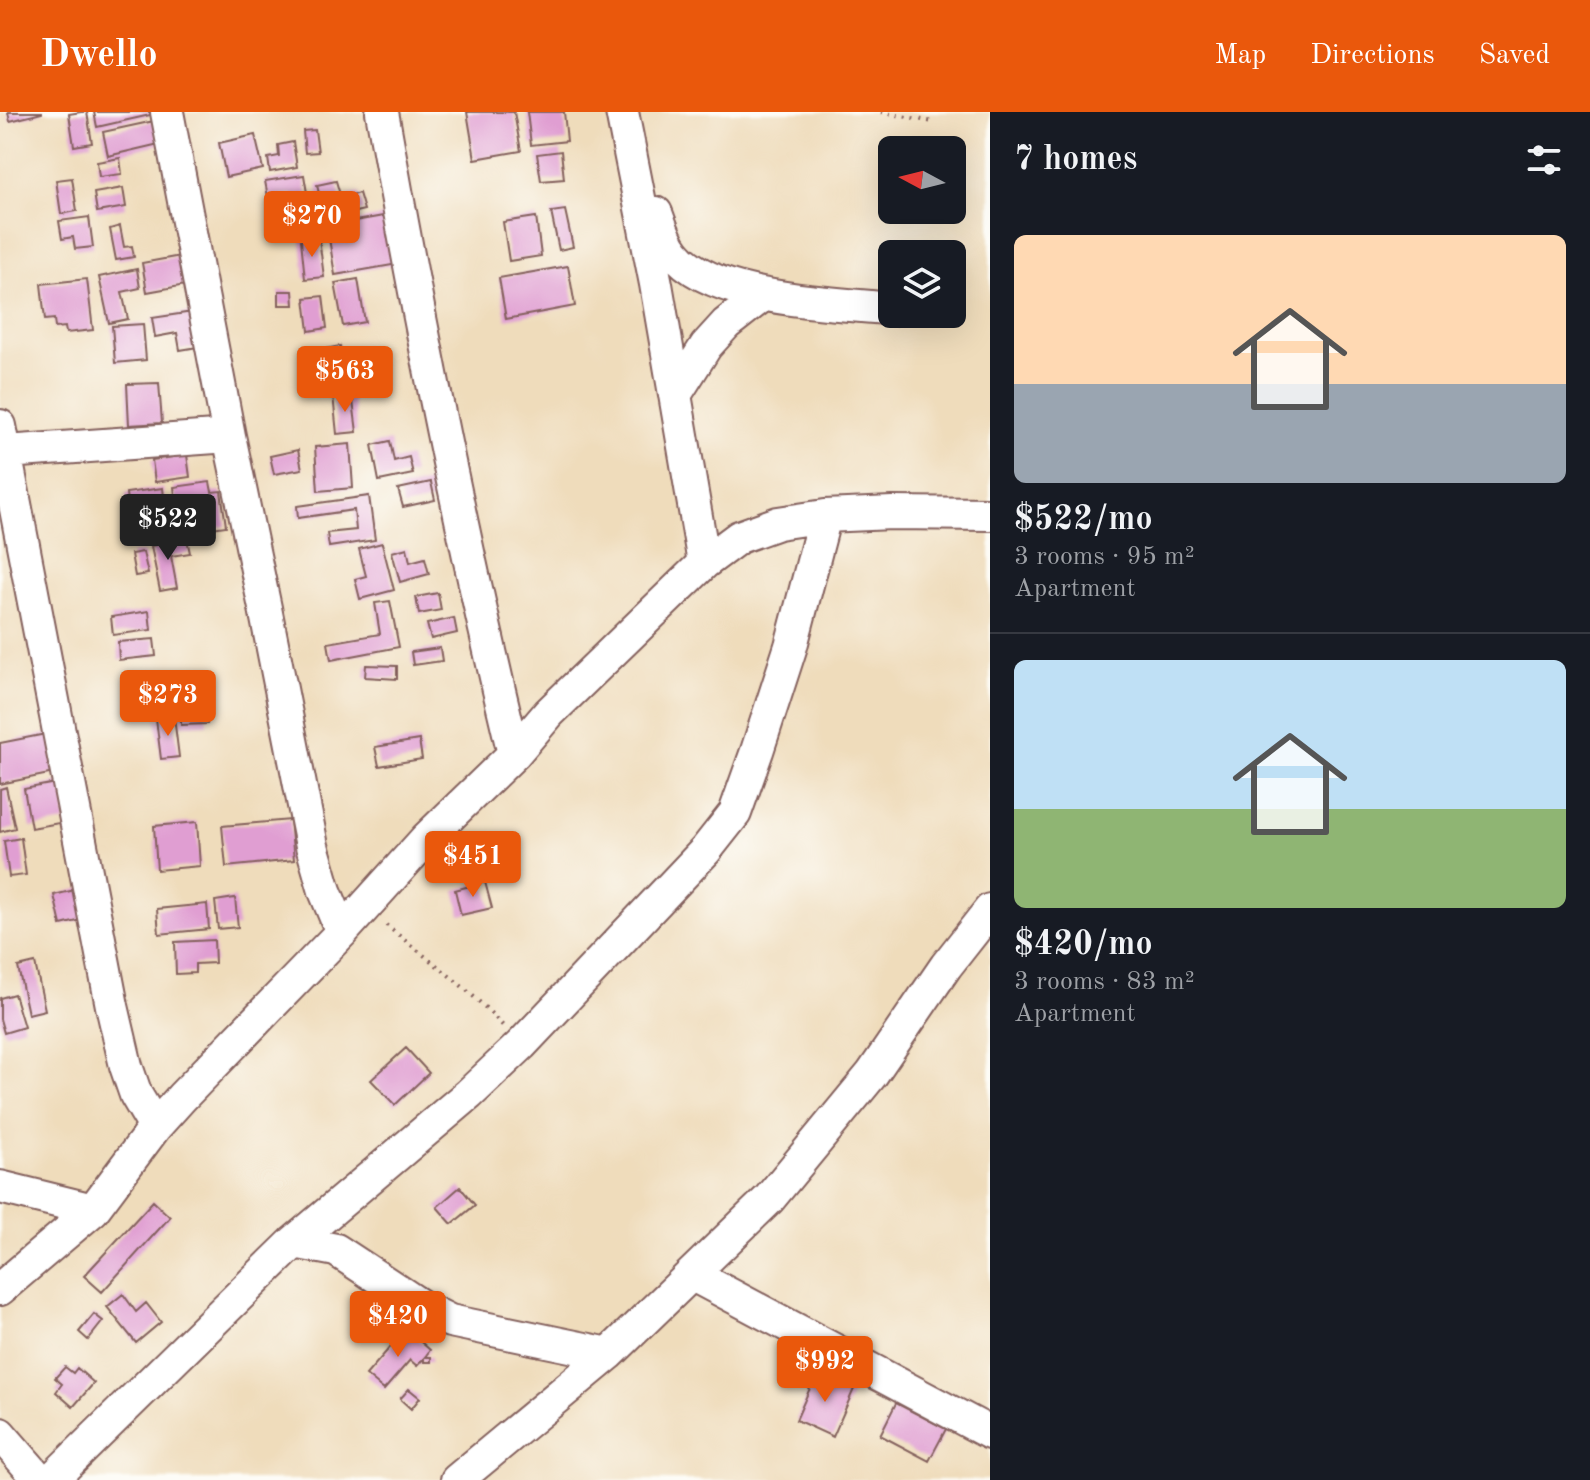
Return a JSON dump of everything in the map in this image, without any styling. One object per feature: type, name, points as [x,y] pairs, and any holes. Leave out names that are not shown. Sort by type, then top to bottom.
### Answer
[{"type":"street","points":[[167,112],[312,846],[325,891],[342,932]]},
{"type":"street","points":[[382,112],[429,374],[514,754]]},
{"type":"street","points":[[622,112],[704,563]]},
{"type":"street","points":[[633,163],[668,244],[686,264],[708,277],[763,295],[878,307]]},
{"type":"street","points":[[675,395],[706,346],[726,324],[763,295]]},
{"type":"street","points":[[155,1127],[136,1095],[112,1006],[4,457],[229,436]]},
{"type":"street","points":[[0,1289],[93,1210],[155,1127],[342,932],[426,839],[514,754],[549,713],[704,563],[739,537],[778,523],[825,516],[892,513],[990,514]]},
{"type":"street","points":[[51,1480],[294,1242],[469,1094],[521,1045],[705,851],[735,813],[791,646],[825,516]]},
{"type":"street","points":[[457,1480],[609,1354],[769,1199],[872,1074],[946,966],[990,910]]},
{"type":"street","points":[[0,1187],[93,1210]]},
{"type":"street","points":[[294,1242],[336,1250],[424,1308],[450,1321],[609,1354]]},
{"type":"street","points":[[693,1275],[990,1433]]},
{"type":"street","points":[[0,1434],[40,1480]]},
{"type":"path","points":[[881,112],[933,122]]},
{"type":"path","points":[[364,907],[462,985],[521,1045]]},
{"type":"building","points":[[8,112],[42,112],[42,113],[10,121]]},
{"type":"building","points":[[87,112],[92,143],[74,146],[69,114]]},
{"type":"building","points":[[94,112],[159,112],[159,113],[97,127]]},
{"type":"building","points":[[467,112],[514,112],[521,151],[475,159]]},
{"type":"building","points":[[527,112],[564,112],[567,141],[531,145]]},
{"type":"building","points":[[154,121],[159,144],[108,156],[103,132]]},
{"type":"building","points":[[315,130],[318,152],[305,153],[303,131]]},
{"type":"building","points":[[255,135],[263,169],[226,177],[219,143]]},
{"type":"building","points":[[293,142],[297,167],[270,172],[268,158],[279,156],[278,145]]},
{"type":"building","points":[[561,151],[564,179],[541,181],[537,154]]},
{"type":"building","points":[[120,158],[122,174],[99,177],[97,162]]},
{"type":"building","points":[[304,175],[310,211],[294,213],[292,194],[268,197],[265,181]]},
{"type":"building","points":[[72,178],[77,211],[61,214],[56,180]]},
{"type":"building","points":[[336,181],[341,198],[359,193],[364,210],[325,219],[317,185]]},
{"type":"building","points":[[123,188],[126,207],[97,212],[94,193]]},
{"type":"building","points":[[565,210],[573,247],[559,250],[551,212]]},
{"type":"building","points":[[389,215],[398,264],[335,275],[327,226]]},
{"type":"building","points":[[89,217],[93,247],[75,249],[73,237],[62,239],[59,221]]},
{"type":"building","points":[[536,217],[541,256],[509,261],[503,222]]},
{"type":"building","points":[[120,226],[124,247],[132,246],[134,257],[116,260],[110,229]]},
{"type":"building","points":[[319,238],[324,277],[305,279],[301,240]]},
{"type":"building","points":[[186,255],[191,284],[147,292],[142,263]]},
{"type":"building","points":[[568,266],[575,306],[506,319],[499,278]]},
{"type":"building","points":[[137,269],[140,288],[122,292],[128,319],[109,323],[99,277]]},
{"type":"building","points":[[87,279],[93,330],[66,333],[65,327],[55,328],[54,319],[45,320],[41,284]]},
{"type":"building","points":[[358,279],[365,322],[343,326],[335,283]]},
{"type":"building","points":[[279,291],[293,291],[294,305],[279,305]]},
{"type":"building","points":[[323,296],[327,328],[309,331],[305,298]]},
{"type":"building","points":[[193,312],[198,347],[180,350],[177,333],[155,337],[152,318]]},
{"type":"building","points":[[143,324],[146,360],[115,363],[112,326]]},
{"type":"building","points":[[340,346],[348,384],[325,389],[320,367],[315,368],[311,352]]},
{"type":"building","points":[[159,383],[162,423],[129,425],[127,384]]},
{"type":"building","points":[[352,393],[357,432],[337,434],[333,395]]},
{"type":"building","points":[[390,441],[394,461],[409,457],[413,474],[379,481],[372,445]]},
{"type":"building","points":[[350,444],[353,488],[318,491],[315,447]]},
{"type":"building","points":[[298,450],[302,469],[274,474],[270,456]]},
{"type":"building","points":[[187,455],[190,477],[155,482],[152,460]]},
{"type":"building","points":[[210,482],[212,492],[221,491],[226,526],[190,531],[189,523],[179,524],[174,487]]},
{"type":"building","points":[[431,482],[435,500],[403,507],[398,489]]},
{"type":"building","points":[[163,488],[167,524],[130,529],[126,493]]},
{"type":"building","points":[[369,496],[375,540],[329,547],[327,533],[356,530],[354,510],[298,518],[297,506]]},
{"type":"building","points":[[187,539],[190,553],[171,556],[177,588],[160,591],[151,546]]},
{"type":"building","points":[[382,543],[394,590],[360,599],[355,579],[366,576],[359,549]]},
{"type":"building","points":[[407,548],[410,562],[425,558],[429,574],[400,582],[392,552]]},
{"type":"building","points":[[143,552],[148,574],[135,576],[131,554]]},
{"type":"building","points":[[438,593],[441,610],[419,614],[416,597]]},
{"type":"building","points":[[390,601],[399,647],[331,660],[328,643],[380,634],[375,603]]},
{"type":"building","points":[[149,611],[151,630],[113,635],[111,617]]},
{"type":"building","points":[[454,618],[457,633],[431,639],[427,624]]},
{"type":"building","points":[[154,639],[156,656],[119,660],[118,642]]},
{"type":"building","points":[[440,648],[442,661],[413,665],[411,652]]},
{"type":"building","points":[[366,665],[397,666],[397,679],[365,677]]},
{"type":"building","points":[[206,711],[207,724],[181,725],[181,712]]},
{"type":"building","points":[[174,717],[179,757],[161,759],[156,719]]},
{"type":"building","points":[[51,733],[59,772],[0,784],[0,743]]},
{"type":"building","points":[[419,740],[422,759],[379,766],[375,747]]},
{"type":"building","points":[[66,781],[65,822],[31,828],[24,789]]},
{"type":"building","points":[[6,787],[15,828],[0,832],[0,789]]},
{"type":"building","points":[[290,820],[294,860],[226,867],[222,826]]},
{"type":"building","points":[[197,822],[200,866],[157,870],[154,826]]},
{"type":"building","points":[[21,838],[26,875],[9,877],[4,841]]},
{"type":"building","points":[[485,882],[492,908],[461,915],[455,890]]},
{"type":"building","points":[[83,888],[90,918],[61,925],[54,895]]},
{"type":"building","points":[[235,898],[238,927],[218,929],[215,901]]},
{"type":"building","points":[[207,904],[209,929],[159,934],[157,909]]},
{"type":"building","points":[[214,940],[215,963],[195,964],[195,973],[176,974],[175,942]]},
{"type":"building","points":[[35,963],[45,1010],[28,1014],[18,967]]},
{"type":"building","points":[[14,994],[24,1027],[4,1033],[0,998]]},
{"type":"building","points":[[406,1048],[429,1073],[395,1105],[371,1080]]},
{"type":"building","points":[[460,1187],[475,1205],[452,1224],[437,1207]]},
{"type":"building","points":[[153,1201],[170,1217],[102,1292],[84,1276]]},
{"type":"building","points":[[123,1294],[136,1312],[146,1303],[161,1322],[136,1343],[107,1307]]},
{"type":"building","points":[[94,1314],[103,1321],[88,1340],[79,1332]]},
{"type":"building","points":[[406,1329],[430,1350],[425,1357],[431,1357],[431,1362],[424,1362],[424,1358],[417,1366],[410,1360],[384,1390],[366,1375]]},
{"type":"building","points":[[65,1367],[73,1373],[77,1368],[94,1383],[73,1407],[56,1392],[62,1384],[55,1378]]},
{"type":"building","points":[[817,1372],[854,1389],[833,1437],[796,1420]]},
{"type":"building","points":[[409,1389],[420,1398],[411,1409],[400,1399]]},
{"type":"building","points":[[896,1403],[946,1429],[929,1461],[880,1435]]}]
